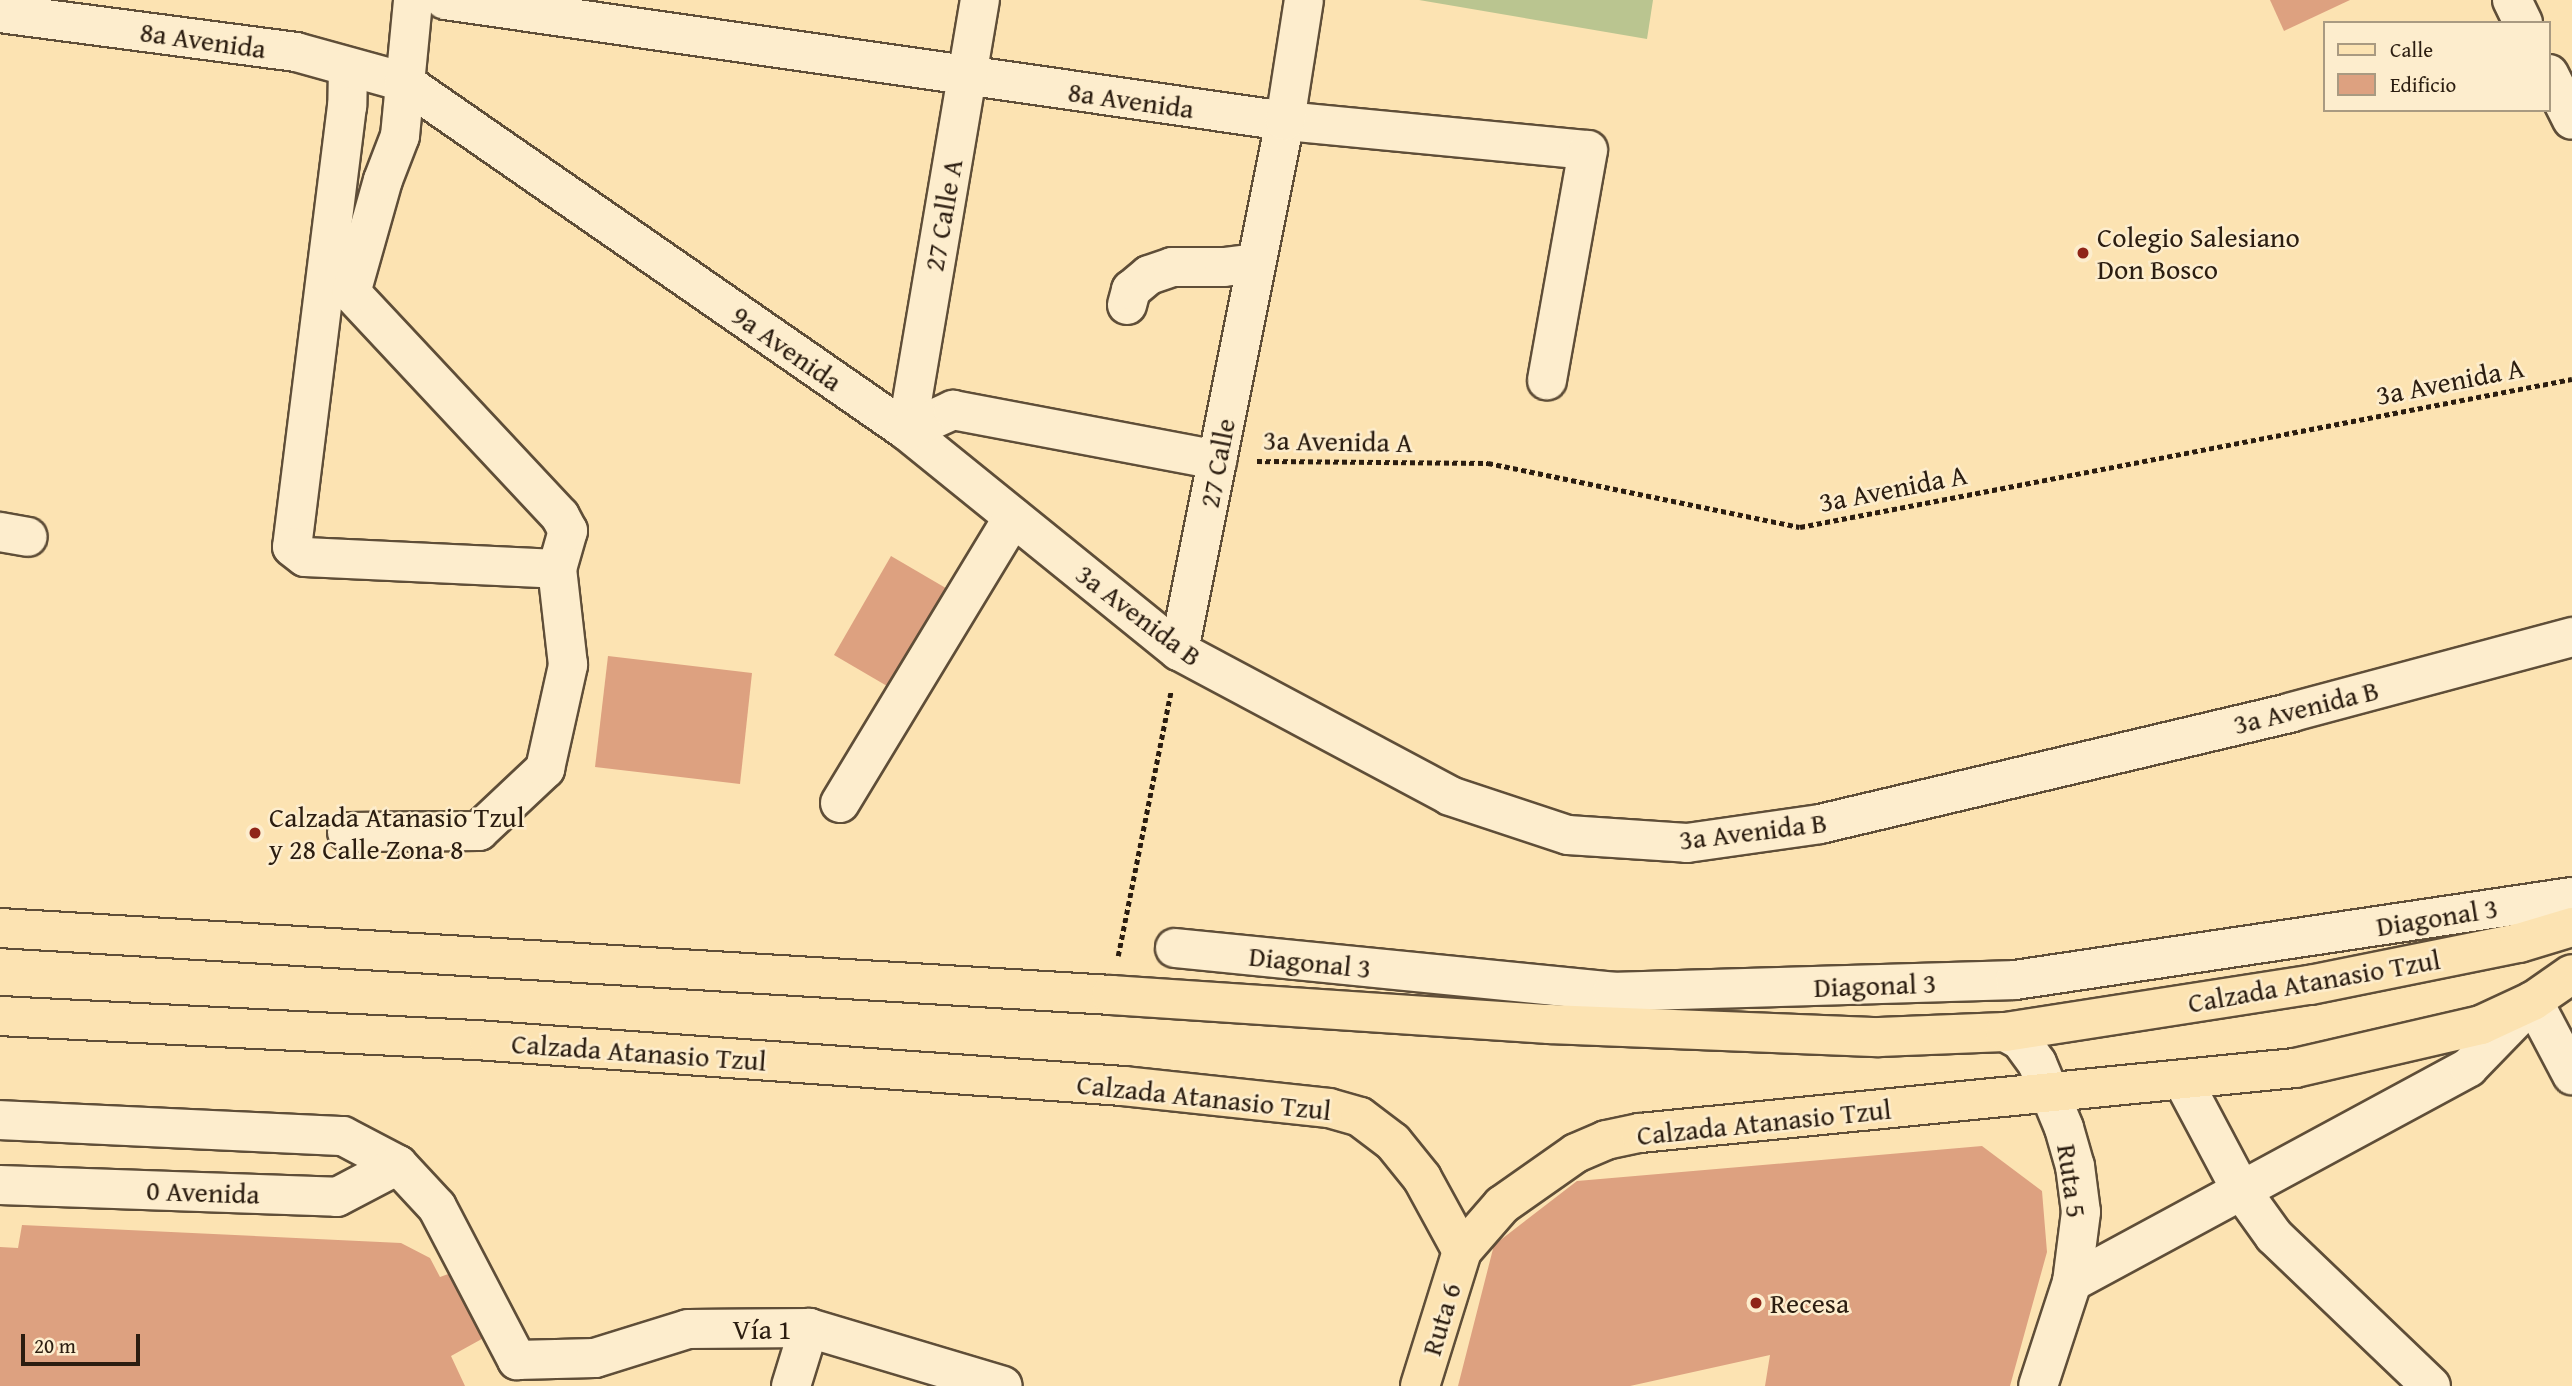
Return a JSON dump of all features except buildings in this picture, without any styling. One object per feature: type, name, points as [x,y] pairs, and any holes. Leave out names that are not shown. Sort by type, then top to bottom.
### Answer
[{"type":"main road","name":"Calzada Atanasio Tzul","points":[[0,928],[1549,1024],[1879,1037],[2005,1032],[2310,985],[2519,943],[2572,927]]},
{"type":"main road","name":"Calzada Atanasio Tzul","points":[[0,1016],[489,1041],[1123,1086],[1329,1108],[1360,1117],[1393,1142],[1422,1178],[1462,1251],[1502,1205],[1576,1153],[1606,1140],[1640,1133],[2295,1069],[2481,1026],[2533,1001],[2572,974]]},
{"type":"main road","name":"Ruta 6","points":[[1420,1386],[1462,1251]]},
{"type":"street","points":[[346,832],[479,831],[545,769],[569,664],[557,569],[568,531],[560,516],[351,293],[400,136],[413,0]]},
{"type":"street","name":"8a Avenida","points":[[445,0],[967,78],[1285,121],[1588,150],[1547,380]]},
{"type":"street","name":"27 Calle A","points":[[907,431],[980,0]]},
{"type":"street","name":"27 Calle","points":[[1179,651],[1285,121],[1304,0]]},
{"type":"street","points":[[2512,0],[2522,21]]},
{"type":"street","name":"8a Avenida","points":[[0,13],[296,52],[404,82]]},
{"type":"street","points":[[348,67],[342,147],[292,547],[305,557],[557,569]]},
{"type":"street","points":[[2558,77],[2572,120]]},
{"type":"street","name":"9a Avenida","points":[[404,82],[907,431]]},
{"type":"street","points":[[342,147],[371,146],[393,152]]},
{"type":"street","points":[[1127,305],[1131,290],[1149,275],[1171,267],[1224,267],[1256,263]]},
{"type":"street","points":[[907,431],[953,410],[1217,460]]},
{"type":"street","name":"3a Avenida B","points":[[907,431],[1179,651],[1450,796],[1568,835],[1688,843],[1820,824],[2292,712],[2572,637]]},
{"type":"street","points":[[840,803],[1013,517]]},
{"type":"street","name":"Diagonal 3","points":[[1175,948],[1612,992],[2001,981],[2572,897]]},
{"type":"street","points":[[2072,1282],[2469,1067],[2533,1001],[2572,990]]},
{"type":"street","points":[[2533,1001],[2572,1074]]},
{"type":"street","name":"Ruta 5","points":[[2005,1032],[2021,1041],[2037,1063],[2075,1166],[2081,1212],[2072,1282],[2038,1386]]},
{"type":"street","points":[[2183,1080],[2241,1190],[2274,1236],[2431,1386]]},
{"type":"street","points":[[0,1120],[343,1136],[398,1165]]},
{"type":"street","name":"0 Avenida","points":[[0,1185],[337,1197],[398,1165]]},
{"type":"street","name":"Vía 1","points":[[398,1165],[437,1207],[517,1360],[595,1358],[688,1329],[809,1328],[1003,1386]]},
{"type":"street","points":[[790,1386],[809,1328]]},
{"type":"path","name":"3a Avenida A","points":[[1217,460],[1488,463],[1800,527],[2572,379]]},
{"type":"path","points":[[1125,925],[1179,651]]},
{"type":"green space","points":[[1419,0],[1653,0],[1647,39]]},
{"type":"place","name":"Colegio Salesiano Don Bosco","points":[[2083,253]]},
{"type":"place","name":"Calzada Atanasio Tzul y 28 Calle Zona 8","points":[[255,833]]},
{"type":"place","name":"Recesa","points":[[1756,1303]]}]
